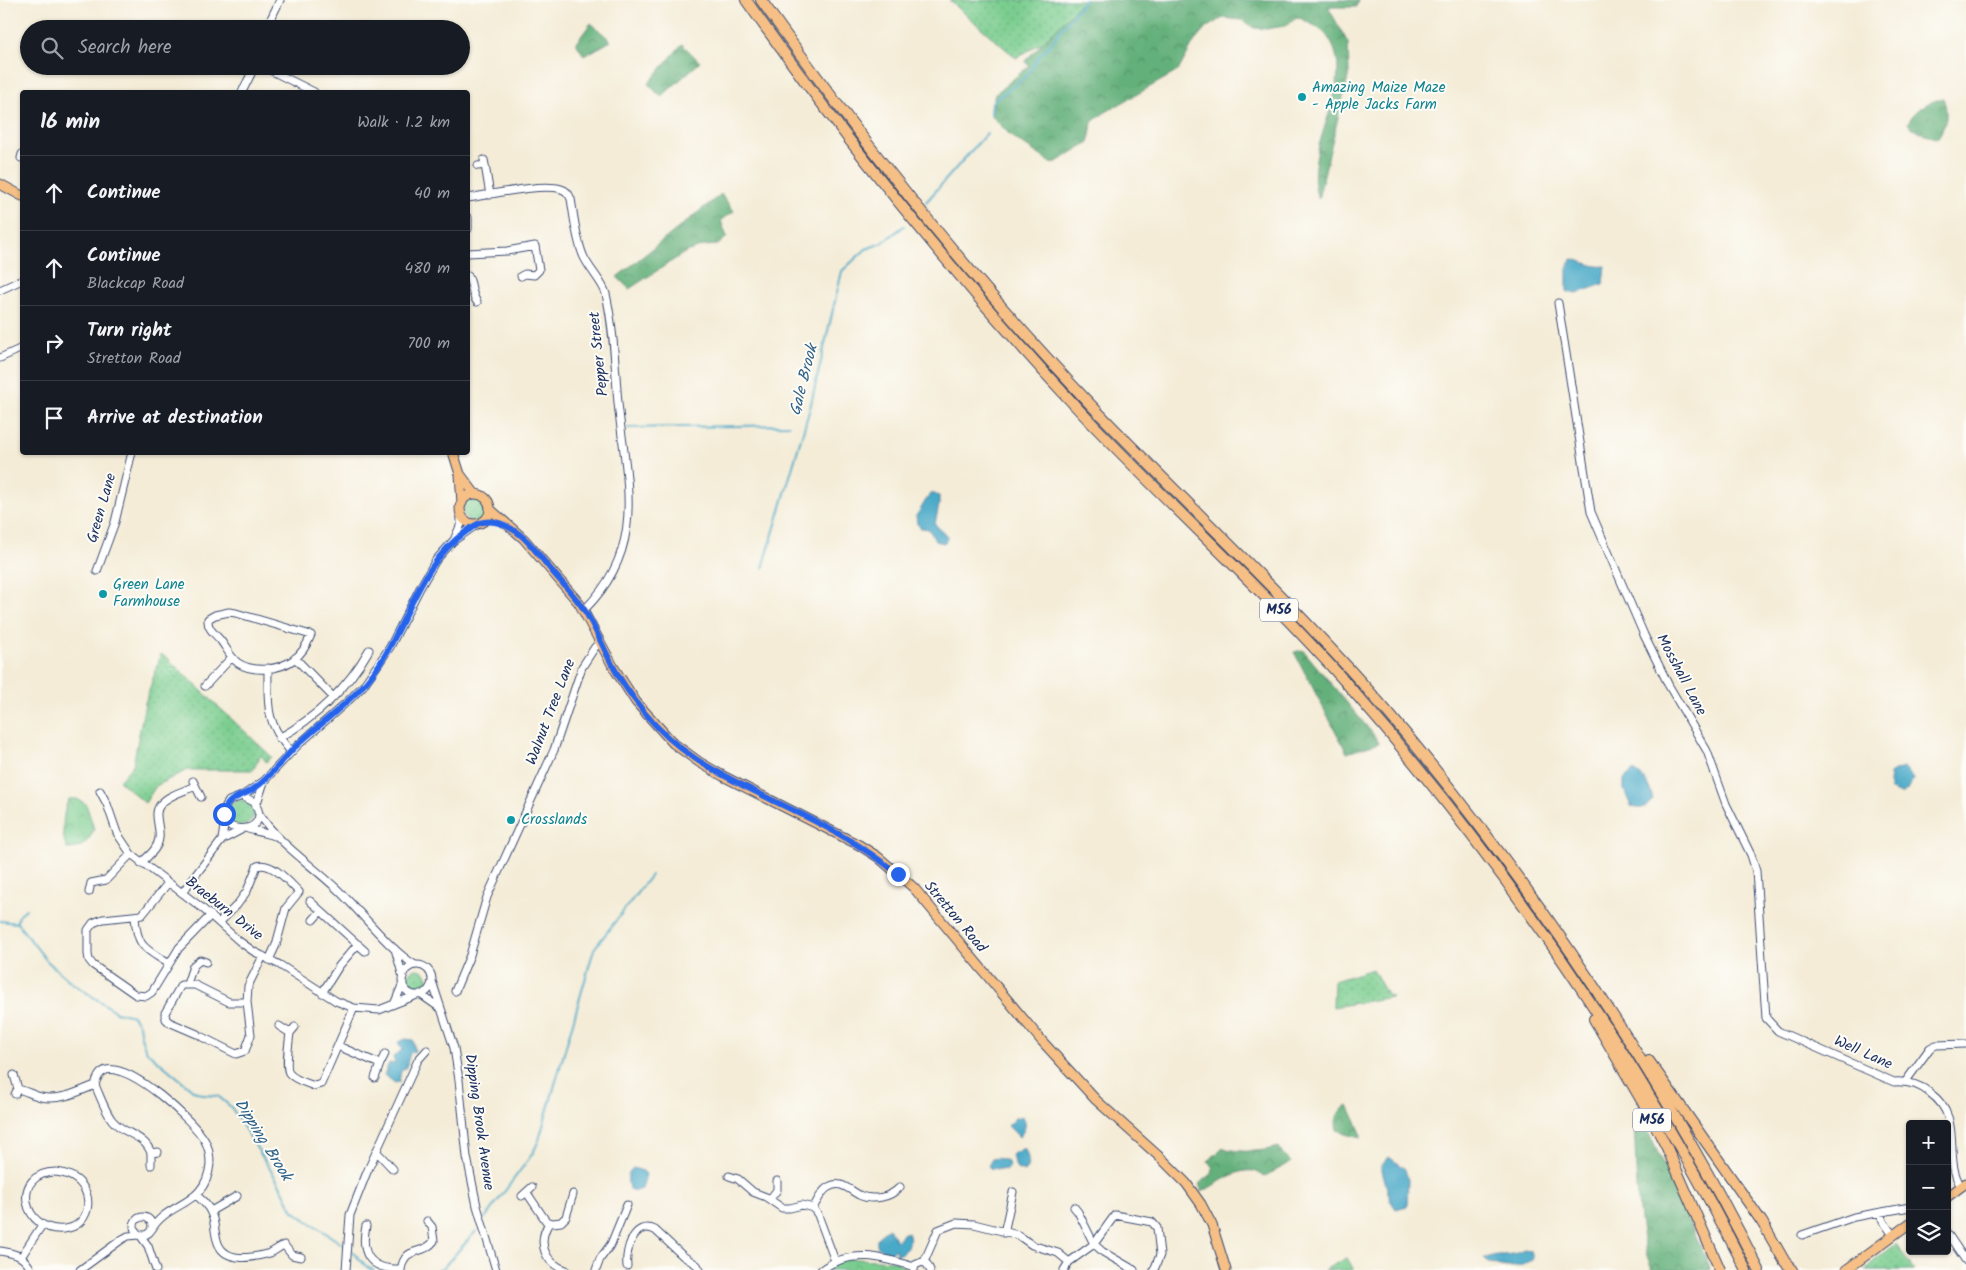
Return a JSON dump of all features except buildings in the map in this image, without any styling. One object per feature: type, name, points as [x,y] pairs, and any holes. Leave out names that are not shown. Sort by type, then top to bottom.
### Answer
[{"type":"highway","name":"M56","points":[[746,0],[845,136],[970,288],[1083,414],[1289,621],[1395,739],[1480,846],[1577,981],[1658,1111],[1746,1270]]},
{"type":"highway","name":"M56","points":[[761,0],[853,127],[984,288],[1090,404],[1294,609],[1395,721],[1482,827],[1565,942],[1607,1007],[1682,1127],[1760,1270]]},
{"type":"highway","name":"M56","points":[[1577,981],[1595,1021],[1667,1148],[1720,1270]]},
{"type":"highway","name":"M56","points":[[1607,1007],[1629,1032],[1688,1115],[1762,1222],[1791,1269]]},
{"type":"main road","points":[[0,184],[20,195]]},
{"type":"main road","points":[[454,455],[460,474],[461,514],[470,523],[481,523],[487,518],[490,509],[487,501],[484,497],[475,494],[460,474]]},
{"type":"main road","points":[[462,503],[467,497],[475,494]]},
{"type":"main road","name":"Stretton Road","points":[[490,509],[532,548],[584,610],[614,668],[636,702],[663,734],[683,751],[723,776],[845,837],[878,858],[914,888],[1040,1040],[1096,1100],[1186,1183],[1201,1204],[1212,1225],[1226,1270]]},
{"type":"main road","name":"Stretton Road","points":[[481,523],[496,522],[512,529]]},
{"type":"main road","points":[[1951,1194],[1964,1185]]},
{"type":"main road","points":[[1850,1269],[1906,1226]]},
{"type":"street","points":[[270,20],[280,0]]},
{"type":"street","points":[[243,90],[250,75]]},
{"type":"street","points":[[280,75],[310,90]]},
{"type":"street","points":[[482,164],[490,195]]},
{"type":"street","name":"Pepper Street","points":[[470,198],[536,188],[563,189],[571,199],[583,254],[606,292],[614,346],[628,482],[627,526],[624,546],[613,572],[598,596],[584,610]]},
{"type":"street","points":[[470,253],[507,251],[534,246],[540,272],[534,276],[525,274],[521,276]]},
{"type":"street","points":[[470,280],[474,298],[478,303]]},
{"type":"street","points":[[0,290],[20,281]]},
{"type":"street","name":"Mosshall Lane","points":[[1558,303],[1591,512],[1644,635],[1678,703],[1707,751],[1726,804],[1751,855],[1756,871],[1766,1018],[1778,1031],[1801,1040]]},
{"type":"street","points":[[0,358],[20,349]]},
{"type":"street","name":"Green Lane","points":[[97,571],[115,522],[131,455]]},
{"type":"street","points":[[453,541],[461,524],[461,514]]},
{"type":"street","points":[[222,840],[225,810],[229,801],[242,796],[264,781],[291,752],[363,686],[390,647],[436,560],[453,541],[481,523]]},
{"type":"street","points":[[229,612],[236,613],[311,635],[303,650],[285,664],[268,668],[244,666],[232,657],[208,627],[210,617],[229,612]]},
{"type":"street","name":"Walnut Tree Lane","points":[[455,991],[470,955],[487,897],[554,750],[582,667],[595,647],[601,643]]},
{"type":"street","points":[[279,738],[307,721],[347,684],[369,650]]},
{"type":"street","points":[[205,686],[232,657]]},
{"type":"street","points":[[295,658],[333,697]]},
{"type":"street","points":[[268,668],[269,712],[274,730],[291,752]]},
{"type":"street","points":[[182,894],[222,840],[256,822],[257,809],[264,781]]},
{"type":"street","points":[[141,863],[154,850],[160,835],[157,812],[159,806],[165,800],[194,784],[201,797]]},
{"type":"street","name":"Braeburn Drive","points":[[100,791],[107,804],[117,833],[131,854],[210,915],[245,946],[322,993],[354,1008],[376,1010],[418,994]]},
{"type":"street","points":[[242,796],[250,799],[276,836],[338,890],[395,948],[415,965],[427,969],[432,981],[428,990],[418,994]]},
{"type":"street","points":[[225,819],[232,827],[276,836]]},
{"type":"street","points":[[89,892],[91,883],[106,880],[131,854]]},
{"type":"street","points":[[219,923],[237,905],[247,891],[257,866],[264,865],[276,871],[299,892],[286,908],[276,945],[249,982],[247,1002],[251,1035],[245,1051],[236,1054],[168,1022],[165,1016],[178,989],[187,984],[195,985],[229,1002],[247,1002]]},
{"type":"street","points":[[168,883],[146,912],[135,917],[103,919],[94,923],[88,930],[88,957],[91,963],[136,995],[144,997],[152,992],[185,941],[210,915]]},
{"type":"street","points":[[310,902],[365,951]]},
{"type":"street","points":[[313,920],[321,911]]},
{"type":"street","points":[[135,917],[136,934],[140,943],[169,964]]},
{"type":"street","points":[[322,993],[358,944]]},
{"type":"street","points":[[395,948],[406,990],[418,994],[440,1008]]},
{"type":"street","points":[[187,984],[193,966],[200,960],[206,962]]},
{"type":"street","points":[[395,1002],[407,969],[415,965]]},
{"type":"street","name":"Dipping Brook Avenue","points":[[432,981],[454,1048],[460,1080],[467,1157],[485,1237],[496,1270]]},
{"type":"street","points":[[295,1027],[290,1033],[288,1070],[294,1077],[314,1086],[321,1084],[354,1008]]},
{"type":"street","points":[[279,1026],[290,1033]]},
{"type":"street","name":"Well Lane","points":[[1801,1040],[1894,1082],[1906,1081],[1923,1087],[1941,1101],[1950,1123],[1957,1177],[1964,1185]]},
{"type":"street","points":[[1906,1081],[1930,1048],[1936,1045],[1966,1044]]},
{"type":"street","points":[[338,1046],[380,1064]]},
{"type":"street","points":[[346,1270],[350,1215],[367,1172],[418,1060],[427,1050]]},
{"type":"street","points":[[375,1078],[385,1054]]},
{"type":"street","points":[[121,1240],[138,1218],[163,1216],[196,1195],[207,1176],[210,1160],[207,1144],[197,1130],[166,1100],[131,1076],[117,1070],[108,1070],[99,1074],[95,1085],[112,1120],[124,1130],[143,1140],[154,1153],[151,1165]]},
{"type":"street","points":[[14,1075],[17,1092],[41,1097],[53,1098],[73,1094],[95,1085]]},
{"type":"street","points":[[376,1152],[393,1169]]},
{"type":"street","points":[[56,1172],[77,1180],[83,1187],[88,1201],[88,1209],[83,1220],[77,1226],[66,1229],[55,1229],[42,1225],[32,1215],[27,1204],[27,1192],[34,1180],[43,1174],[56,1172]]},
{"type":"street","points":[[727,1176],[738,1178],[754,1192],[770,1199],[782,1208],[802,1205],[814,1208],[835,1261]]},
{"type":"street","points":[[770,1199],[776,1190],[777,1181]]},
{"type":"street","points":[[814,1208],[824,1191],[833,1185],[843,1185],[860,1196],[873,1198],[890,1194],[900,1186]]},
{"type":"street","points":[[527,1192],[549,1222],[557,1223],[564,1220],[568,1213],[573,1193]]},
{"type":"street","points":[[1004,1233],[1013,1192]]},
{"type":"street","points":[[196,1195],[205,1202],[210,1211],[218,1244],[231,1257],[247,1258],[268,1253],[284,1245],[292,1254],[301,1257]]},
{"type":"street","points":[[210,1211],[239,1195]]},
{"type":"street","points":[[596,1270],[600,1259],[611,1244],[622,1213],[627,1205]]},
{"type":"street","points":[[1086,1208],[1076,1210],[1094,1244],[1103,1252],[1134,1270]]},
{"type":"street","points":[[1802,1235],[1854,1217],[1906,1208]]},
{"type":"street","points":[[1880,1213],[1893,1235]]},
{"type":"street","points":[[80,1270],[128,1236],[146,1235],[163,1216]]},
{"type":"street","points":[[1064,1270],[1069,1262],[1094,1244],[1115,1216],[1152,1222],[1157,1228],[1160,1255],[1154,1270]]},
{"type":"street","points":[[147,1218],[151,1221],[151,1253]]},
{"type":"street","points":[[366,1226],[363,1242],[368,1256],[382,1266],[392,1270],[401,1270],[403,1260],[410,1252],[424,1250],[434,1242],[432,1227],[428,1221]]},
{"type":"street","points":[[549,1222],[544,1235],[546,1256],[552,1264],[566,1270]]},
{"type":"street","points":[[134,1223],[134,1231],[139,1235],[151,1253],[156,1270]]},
{"type":"street","points":[[924,1262],[938,1230],[956,1223],[974,1224],[1018,1235],[1032,1245],[1058,1253],[1069,1262]]},
{"type":"street","points":[[21,1257],[42,1225]]},
{"type":"street","points":[[627,1267],[627,1252],[635,1235],[642,1228],[649,1228],[655,1230],[700,1270]]},
{"type":"street","points":[[1951,1240],[1966,1261]]},
{"type":"street","points":[[0,1251],[21,1257],[26,1261],[31,1270]]},
{"type":"street","points":[[821,1270],[835,1261],[856,1256],[870,1256],[914,1268],[920,1262],[924,1262]]},
{"type":"street","points":[[924,1262],[930,1270]]},
{"type":"green space","points":[[949,0],[1085,0],[1058,33],[1016,58]]},
{"type":"green space","points":[[1084,0],[1358,0],[1356,7],[1328,7],[1348,43],[1349,73],[1318,199],[1314,178],[1316,157],[1335,94],[1338,74],[1336,54],[1324,33],[1314,25],[1298,17],[1285,26],[1266,29],[1254,28],[1242,20],[1223,18],[1207,27],[1194,42],[1178,71],[1104,113],[1092,122],[1089,142],[1053,164],[1011,136],[991,115],[995,94],[1029,66],[1025,61]]},
{"type":"green space","points":[[591,23],[611,41],[584,56],[576,43]]},
{"type":"green space","points":[[682,44],[700,62],[661,97],[648,84]]},
{"type":"green space","points":[[1943,98],[1946,119],[1937,139],[1911,128],[1908,123],[1918,110],[1927,104]]},
{"type":"green space","points":[[721,194],[734,211],[721,221],[727,237],[718,245],[704,246],[686,252],[629,289],[617,277]]},
{"type":"green space","points":[[475,498],[480,499],[486,505],[486,515],[480,521],[475,522],[470,521],[464,515],[463,510],[464,505],[470,499]]},
{"type":"green space","points":[[1303,650],[1379,743],[1347,753],[1294,652]]},
{"type":"green space","points":[[161,654],[272,757],[266,762],[261,755],[253,770],[187,770],[156,786],[145,803],[119,781],[133,765],[145,703]]},
{"type":"green space","points":[[69,799],[77,799],[86,804],[94,829],[84,844],[77,848],[67,849],[63,824]]},
{"type":"green space","points":[[241,800],[250,804],[254,813],[250,822],[241,826],[232,822],[228,813],[232,804]]},
{"type":"green space","points":[[417,969],[425,972],[428,980],[425,988],[417,991],[409,988],[406,980],[409,972]]},
{"type":"green space","points":[[1373,969],[1387,995],[1392,997],[1333,1007],[1334,981]]},
{"type":"green space","points":[[1348,1105],[1361,1133],[1361,1138],[1337,1130],[1336,1122],[1338,1115]]},
{"type":"green space","points":[[1634,1120],[1647,1129],[1711,1270],[1653,1270],[1647,1257],[1640,1220]]},
{"type":"green space","points":[[1279,1147],[1291,1162],[1263,1177],[1257,1172],[1250,1171],[1233,1175],[1202,1192],[1199,1184],[1212,1174],[1213,1168],[1208,1161],[1223,1148],[1251,1151]]},
{"type":"green space","points":[[1896,1244],[1914,1270],[1866,1270],[1874,1261]]},
{"type":"green space","points":[[837,1258],[896,1261],[908,1270],[819,1270]]},
{"type":"green space","points":[[1347,1258],[1354,1270],[1324,1270]]},
{"type":"water","points":[[1572,259],[1593,265],[1605,266],[1603,284],[1578,293],[1567,292],[1567,269]]},
{"type":"water","points":[[932,493],[939,496],[935,524],[948,538],[944,543],[935,541],[929,529],[921,528],[917,524],[916,516]]},
{"type":"water","points":[[1904,768],[1913,779],[1909,788],[1902,794],[1891,790],[1889,783],[1890,774]]},
{"type":"water","points":[[1633,771],[1646,782],[1653,799],[1641,808],[1631,806],[1624,790],[1624,779]]},
{"type":"water","points":[[406,1039],[413,1040],[415,1051],[410,1053],[406,1068],[401,1071],[399,1082],[395,1083],[384,1075],[389,1063],[395,1064],[393,1057],[402,1050],[398,1042]]},
{"type":"water","points":[[1015,1118],[1023,1118],[1025,1126],[1019,1137],[1008,1126]]},
{"type":"water","points":[[1024,1148],[1028,1160],[1024,1172],[1017,1169],[1011,1155]]},
{"type":"water","points":[[1389,1157],[1405,1169],[1408,1180],[1407,1206],[1396,1209],[1390,1200],[1381,1166]]},
{"type":"water","points":[[997,1158],[1008,1161],[1009,1167],[1007,1170],[990,1168],[988,1166],[992,1159]]},
{"type":"water","points":[[633,1168],[646,1174],[642,1189],[635,1191],[629,1189],[628,1180],[628,1175]]},
{"type":"water","points":[[889,1228],[896,1241],[903,1233],[908,1233],[910,1241],[908,1247],[896,1256],[895,1249],[890,1253],[882,1251],[877,1246],[877,1238]]},
{"type":"water","points":[[1524,1250],[1531,1251],[1533,1259],[1522,1265],[1502,1266],[1484,1259],[1495,1255],[1518,1253]]},
{"type":"waterway","name":"Gale Brook","points":[[991,114],[992,102],[1027,75],[1040,55],[1085,0]]},
{"type":"waterway","name":"Gale Brook","points":[[926,202],[987,133]]},
{"type":"waterway","name":"Gale Brook","points":[[763,568],[810,408],[842,271],[866,249],[882,243],[904,226]]},
{"type":"waterway","points":[[628,428],[789,425]]},
{"type":"waterway","name":"Dipping Brook","points":[[485,1218],[533,1153],[539,1140],[594,949],[651,875]]},
{"type":"waterway","points":[[16,923],[20,914],[26,909]]},
{"type":"waterway","name":"Dipping Brook","points":[[0,921],[17,923],[47,961],[72,983],[116,1012],[133,1016],[139,1025],[146,1051],[194,1091],[204,1095],[218,1096],[231,1107],[280,1185],[293,1211],[345,1246]]},
{"type":"waterway","name":"Dipping Brook","points":[[439,1270],[476,1231]]},
{"type":"waterway","name":"Dipping Brook","points":[[351,1250],[367,1267],[373,1270]]},
{"type":"place","name":"Amazing Maize Maze - Apple Jacks Farm","points":[[1302,97]]},
{"type":"place","name":"Green Lane Farmhouse","points":[[103,594]]},
{"type":"place","name":"Crosslands","points":[[511,820]]},
{"type":"route","points":[[224,814],[229,801],[242,796],[264,781],[297,746],[363,686],[390,647],[436,560],[453,541],[483,522],[496,522],[518,533],[579,603],[614,668],[636,702],[673,743],[699,762],[723,776],[859,845],[898,874]]}]
